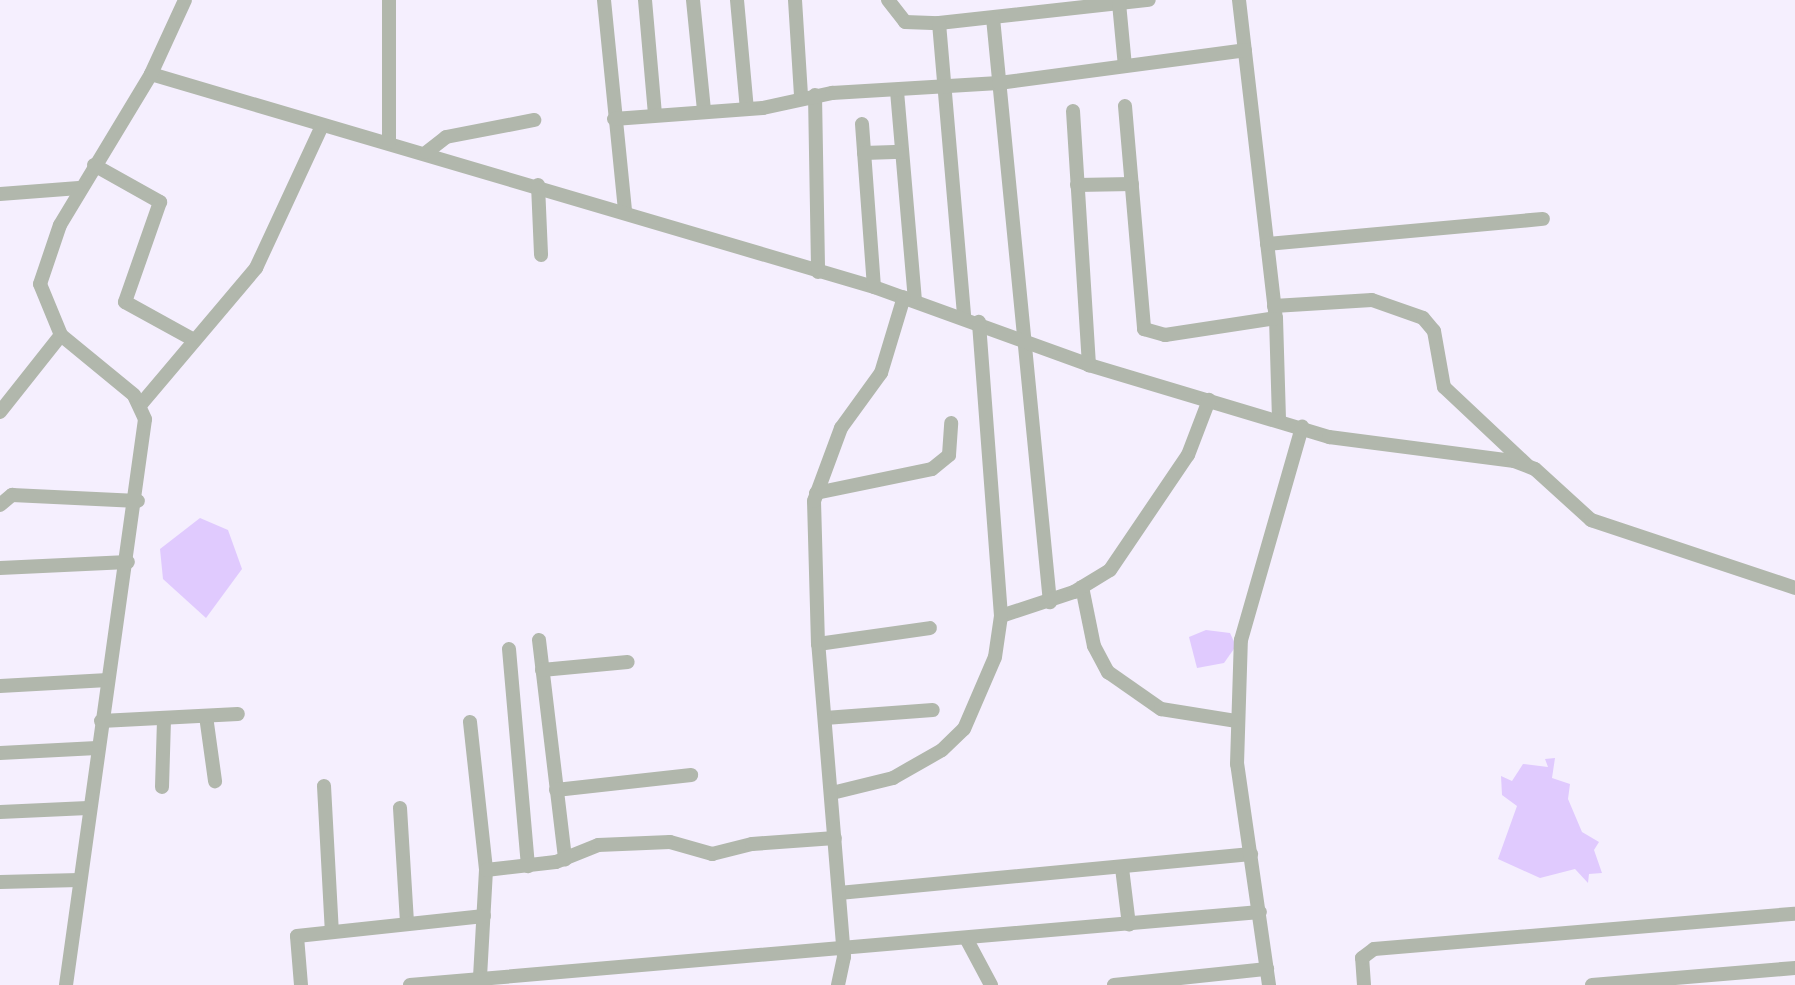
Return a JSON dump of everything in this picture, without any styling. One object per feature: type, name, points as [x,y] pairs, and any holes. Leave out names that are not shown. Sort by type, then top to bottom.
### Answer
[{"type":"street","points":[[142,404],[60,335],[40,284],[48,251],[79,188],[151,74],[185,0]]},
{"type":"street","points":[[389,142],[390,0]]},
{"type":"street","points":[[604,0],[625,212]]},
{"type":"street","points":[[645,0],[655,115]]},
{"type":"street","points":[[692,0],[704,111]]},
{"type":"street","points":[[737,0],[746,109]]},
{"type":"street","points":[[795,0],[808,96],[818,272]]},
{"type":"street","points":[[888,0],[905,22],[939,23],[1150,0]]},
{"type":"street","points":[[1239,0],[1275,312],[1279,419]]},
{"type":"street","points":[[1118,3],[1125,66]]},
{"type":"street","points":[[993,18],[1021,338],[1050,602]]},
{"type":"street","points":[[832,792],[893,778],[964,729],[994,657],[1002,616],[939,23]]},
{"type":"street","points":[[614,119],[746,109],[808,96],[999,83],[1245,50]]},
{"type":"street","points":[[151,74],[322,126],[427,152],[874,287],[1089,365],[1350,442],[1527,466]]},
{"type":"street","points":[[838,985],[843,945],[818,644],[816,493],[841,428],[881,373],[909,299],[898,90]]},
{"type":"street","points":[[1125,106],[1144,329],[1164,335],[1275,312],[1372,300],[1423,318],[1434,331],[1444,387],[1591,520],[1795,588]]},
{"type":"street","points":[[1073,111],[1089,365]]},
{"type":"street","points":[[427,152],[446,137],[534,120]]},
{"type":"street","points":[[862,124],[874,287]]},
{"type":"street","points":[[66,985],[96,748],[138,500],[142,404],[256,268],[322,126]]},
{"type":"street","points":[[864,153],[902,152]]},
{"type":"street","points":[[94,165],[160,202],[125,302],[194,340]]},
{"type":"street","points":[[1078,185],[1132,184]]},
{"type":"street","points":[[538,186],[541,255]]},
{"type":"street","points":[[0,194],[79,188]]},
{"type":"street","points":[[1267,244],[1543,219]]},
{"type":"street","points":[[0,412],[60,335]]},
{"type":"street","points":[[1002,616],[1050,602],[1110,570],[1162,500],[1188,455],[1208,400]]},
{"type":"street","points":[[816,493],[932,469],[949,455],[952,423]]},
{"type":"street","points":[[1270,985],[1237,721],[1240,640],[1302,427]]},
{"type":"street","points":[[0,504],[12,496],[138,500]]},
{"type":"street","points":[[0,566],[128,562]]},
{"type":"street","points":[[1082,587],[1094,646],[1108,672],[1161,709],[1237,721]]},
{"type":"street","points":[[818,644],[930,628]]},
{"type":"street","points":[[540,640],[564,859]]},
{"type":"street","points":[[509,649],[528,866]]},
{"type":"street","points":[[542,670],[628,662]]},
{"type":"street","points":[[0,686],[108,680]]},
{"type":"street","points":[[824,718],[933,710]]},
{"type":"street","points":[[102,721],[238,714]]},
{"type":"street","points":[[206,716],[215,781]]},
{"type":"street","points":[[162,787],[164,718]]},
{"type":"street","points":[[470,722],[486,870],[480,977]]},
{"type":"street","points":[[0,753],[96,748]]},
{"type":"street","points":[[556,790],[690,775]]},
{"type":"street","points":[[324,786],[332,932]]},
{"type":"street","points":[[0,812],[88,808]]},
{"type":"street","points":[[400,808],[407,924]]},
{"type":"street","points":[[486,870],[564,859],[598,845],[670,842],[705,854],[835,838]]},
{"type":"street","points":[[839,893],[1251,854]]},
{"type":"street","points":[[1122,868],[1130,925]]},
{"type":"street","points":[[0,882],[79,880]]},
{"type":"street","points":[[410,985],[1260,912]]},
{"type":"street","points":[[1364,985],[1362,958],[1374,950],[1795,914]]},
{"type":"street","points":[[301,985],[297,936],[484,916]]},
{"type":"street","points":[[967,940],[992,985]]},
{"type":"street","points":[[1592,985],[1795,968]]},
{"type":"street","points":[[1114,985],[1267,969]]},
{"type":"shaded area","points":[[200,518],[228,530],[242,569],[206,618],[163,579],[160,549]]},
{"type":"shaded area","points":[[1206,630],[1230,633],[1236,646],[1224,663],[1197,668],[1189,637]]},
{"type":"shaded area","points":[[1555,758],[1552,778],[1570,784],[1568,799],[1582,832],[1599,842],[1594,850],[1602,873],[1589,874],[1588,883],[1575,869],[1540,878],[1498,859],[1517,806],[1502,795],[1501,776],[1512,781],[1523,764],[1548,767],[1545,759]]}]
